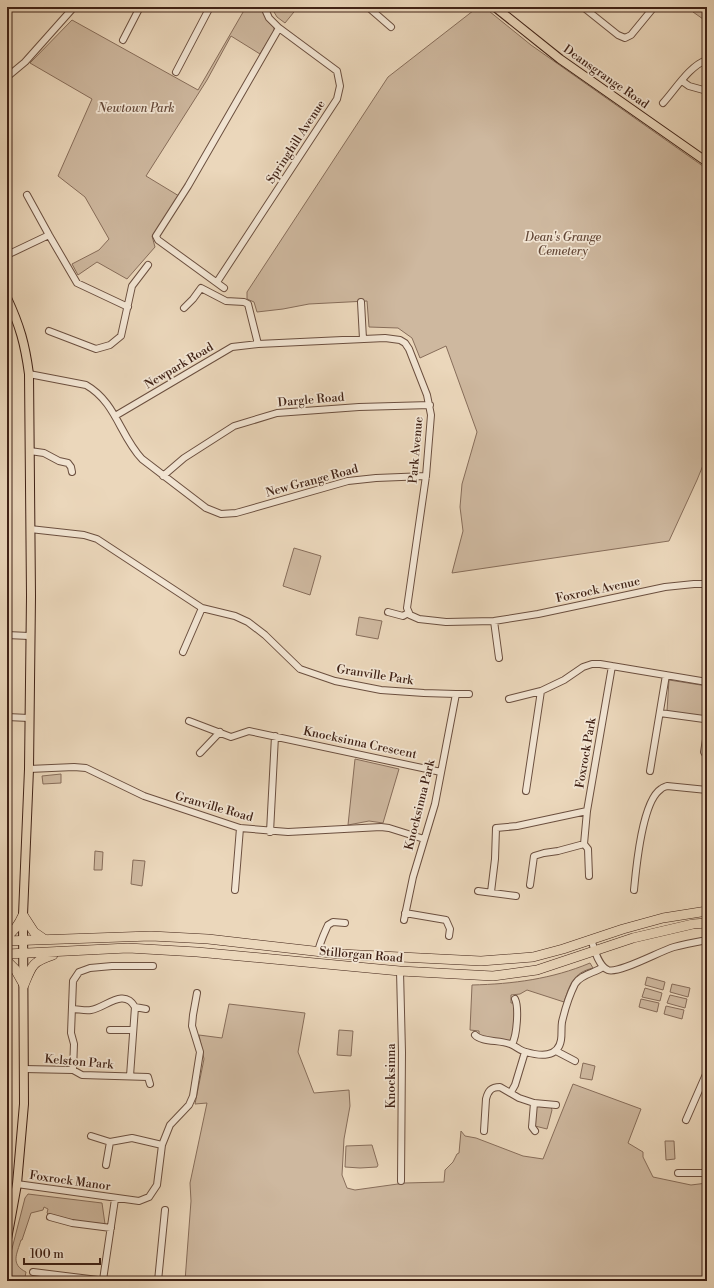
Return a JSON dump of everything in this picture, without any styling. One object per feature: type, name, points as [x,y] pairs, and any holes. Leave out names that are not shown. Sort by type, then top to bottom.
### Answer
[{"type":"highway","name":"Stillorgan Road","points":[[7,941],[115,936],[173,937],[208,939],[318,952],[454,960],[510,960],[533,957],[563,949],[591,939],[663,918],[707,911]]},
{"type":"highway","points":[[7,936],[18,926],[23,915]]},
{"type":"highway","points":[[23,915],[34,932],[44,939]]},
{"type":"highway","name":"Stillorgan Road","points":[[7,954],[128,948],[197,952],[400,971],[493,976],[537,970],[655,932],[693,924],[707,923]]},
{"type":"highway","points":[[24,985],[32,966],[39,959],[62,952]]},
{"type":"highway","points":[[7,961],[15,969],[24,985]]},
{"type":"main road","name":"Deansgrange Road","points":[[495,7],[505,10],[560,59],[707,162]]},
{"type":"main road","points":[[7,298],[20,328],[29,374],[30,451],[29,769],[23,915],[24,1104],[17,1184],[8,1235]]},
{"type":"street","points":[[7,77],[25,62],[74,7]]},
{"type":"street","points":[[123,40],[140,7]]},
{"type":"street","points":[[176,72],[210,7]]},
{"type":"street","name":"Springhill Avenue","points":[[216,282],[337,99],[340,86],[337,71],[279,28],[269,18],[264,7]]},
{"type":"street","points":[[368,7],[391,27]]},
{"type":"street","points":[[583,7],[618,35],[625,38],[631,35],[654,7]]},
{"type":"street","points":[[224,288],[158,240],[156,236],[188,186],[279,28]]},
{"type":"street","points":[[663,103],[691,69],[707,60]]},
{"type":"street","points":[[682,81],[689,86],[707,92]]},
{"type":"street","points":[[27,195],[48,235],[77,283],[128,307]]},
{"type":"street","points":[[7,255],[48,235]]},
{"type":"street","points":[[49,331],[96,350],[110,345],[122,336],[132,286],[148,265]]},
{"type":"street","points":[[184,308],[201,288],[226,302],[244,302],[248,304],[258,344]]},
{"type":"street","points":[[362,302],[362,338]]},
{"type":"street","name":"Newpark Road","points":[[115,416],[232,347],[362,338],[385,338],[400,340]]},
{"type":"street","name":"Park Avenue","points":[[400,340],[410,349],[430,405],[431,415],[426,476],[408,613]]},
{"type":"street","name":"New Grange Road","points":[[29,374],[86,385],[99,394],[115,416],[134,450],[142,459],[206,508],[220,514],[236,513],[348,481],[376,478],[426,476]]},
{"type":"street","name":"Dargle Road","points":[[163,476],[184,458],[234,426],[277,413],[359,407],[430,405]]},
{"type":"street","points":[[30,451],[44,454],[59,461],[68,463],[72,472]]},
{"type":"street","name":"Granville Park","points":[[30,529],[84,535],[97,539],[202,608],[235,616],[248,622],[265,635],[300,669],[335,681],[381,690],[469,694]]},
{"type":"street","name":"Foxrock Avenue","points":[[388,612],[403,616],[408,613],[414,618],[446,622],[494,621],[527,616],[665,587],[707,584]]},
{"type":"street","points":[[183,652],[202,608]]},
{"type":"street","points":[[494,621],[499,658]]},
{"type":"street","points":[[7,635],[30,636]]},
{"type":"street","points":[[509,699],[541,691],[564,680],[583,667],[592,664],[707,680]]},
{"type":"street","name":"Foxrock Park","points":[[589,876],[588,850],[584,844],[586,812],[612,666]]},
{"type":"street","points":[[650,771],[666,675]]},
{"type":"street","points":[[526,791],[541,691]]},
{"type":"street","name":"Knocksinna Park","points":[[404,920],[413,877],[435,804],[456,694]]},
{"type":"street","points":[[660,713],[704,719],[707,722]]},
{"type":"street","points":[[7,717],[29,718]]},
{"type":"street","points":[[189,720],[220,732],[200,753]]},
{"type":"street","name":"Knocksinna Crescent","points":[[220,732],[231,737],[249,731],[441,772]]},
{"type":"street","points":[[707,733],[704,752],[707,757]]},
{"type":"street","points":[[270,832],[275,736]]},
{"type":"street","name":"Granville Road","points":[[29,769],[74,767],[86,768],[144,796],[240,828],[270,832],[296,832],[381,827],[424,839]]},
{"type":"street","points":[[634,890],[638,850],[642,829],[649,807],[656,793],[661,788],[667,786],[707,790]]},
{"type":"street","points":[[491,892],[495,859],[496,828],[517,826],[586,812]]},
{"type":"street","points":[[234,890],[240,828]]},
{"type":"street","points":[[530,885],[534,856],[584,844]]},
{"type":"street","points":[[478,891],[516,896]]},
{"type":"street","points":[[405,913],[446,920],[450,930],[449,936]]},
{"type":"street","points":[[318,952],[320,942],[328,925],[333,922],[345,923]]},
{"type":"street","points":[[591,939],[603,967],[607,970],[618,970],[675,947],[706,941]]},
{"type":"street","points":[[74,1070],[74,1044],[71,1033],[73,981],[79,972],[90,968],[112,966],[153,966]]},
{"type":"street","points":[[475,1035],[480,1039],[496,1040],[512,1044],[525,1052],[548,1055],[556,1051],[561,1041],[562,1022],[567,1004],[578,980],[585,975],[597,971],[603,967]]},
{"type":"street","name":"Knocksinna","points":[[400,971],[402,1052],[401,1182]]},
{"type":"street","points":[[116,1199],[139,1201],[149,1197],[157,1185],[162,1144],[170,1125],[189,1104],[193,1096],[200,1052],[192,1026],[196,993]]},
{"type":"street","points":[[72,1009],[91,1010],[112,1000],[122,999],[128,999],[135,1007],[146,1009]]},
{"type":"street","points":[[512,1044],[516,1035],[517,1025],[518,1005],[515,999]]},
{"type":"street","points":[[130,1076],[135,1007]]},
{"type":"street","points":[[110,1030],[133,1030]]},
{"type":"street","points":[[556,1051],[575,1061]]},
{"type":"street","points":[[511,1092],[515,1085],[525,1052]]},
{"type":"street","name":"Kelston Park","points":[[24,1069],[74,1070],[82,1075],[148,1077],[150,1084]]},
{"type":"street","points":[[686,1120],[704,1086],[707,1072]]},
{"type":"street","points":[[484,1131],[486,1099],[492,1088],[500,1087],[519,1098],[534,1103],[556,1105]]},
{"type":"street","points":[[534,1103],[532,1128],[535,1131]]},
{"type":"street","points":[[91,1136],[110,1142],[132,1138],[162,1144]]},
{"type":"street","points":[[106,1165],[110,1142]]},
{"type":"street","points":[[678,1173],[707,1173]]},
{"type":"street","name":"Foxrock Manor","points":[[17,1184],[116,1199],[105,1281],[33,1272]]},
{"type":"street","points":[[158,1281],[165,1210]]},
{"type":"street","points":[[50,1217],[72,1223],[111,1228]]},
{"type":"green space","name":"Newtown Park","points":[[246,7],[261,7],[264,15],[274,27],[274,31],[260,54],[231,36],[207,80],[146,176],[179,196],[152,236],[155,247],[127,279],[97,262],[78,275],[72,264],[99,250],[109,239],[85,197],[58,176],[92,99],[30,63],[72,20],[198,90]]},
{"type":"green space","points":[[271,7],[298,7],[285,23],[277,17]]},
{"type":"green space","name":"Dean's Grange Cemetery","points":[[478,7],[484,7],[531,45],[707,169],[707,451],[706,458],[697,480],[669,541],[452,573],[463,531],[460,507],[462,484],[477,432],[446,346],[420,358],[412,338],[398,328],[369,327],[367,301],[309,304],[257,312],[254,302],[247,299],[247,292],[388,77]]},
{"type":"green space","points":[[691,7],[707,7],[707,18],[703,19],[693,12]]},
{"type":"green space","points":[[294,548],[321,556],[310,595],[283,586]]},
{"type":"green space","points":[[359,617],[382,621],[378,639],[356,635]]},
{"type":"green space","points":[[669,680],[707,686],[707,718],[667,711]]},
{"type":"green space","points":[[355,759],[399,769],[383,823],[369,821],[348,825]]},
{"type":"green space","points":[[61,774],[61,783],[43,784],[42,776]]},
{"type":"green space","points":[[95,851],[103,852],[102,870],[94,870]]},
{"type":"green space","points":[[133,860],[145,861],[142,886],[131,884]]},
{"type":"green space","points":[[590,963],[593,968],[581,973],[573,980],[564,1002],[527,990],[520,994],[511,995],[511,1003],[514,1003],[515,1028],[511,1041],[479,1037],[479,1031],[470,1030],[472,985],[532,980],[561,973]]},
{"type":"green space","points":[[647,977],[665,982],[663,990],[645,985]]},
{"type":"green space","points":[[672,984],[690,988],[688,997],[670,992]]},
{"type":"green space","points":[[645,988],[662,993],[660,1001],[642,997]]},
{"type":"green space","points":[[670,995],[687,999],[685,1008],[667,1003]]},
{"type":"green space","points":[[641,999],[659,1003],[657,1012],[639,1007]]},
{"type":"green space","points":[[229,1004],[305,1013],[298,1052],[314,1093],[349,1090],[350,1106],[344,1139],[342,1175],[347,1188],[355,1190],[405,1183],[444,1182],[445,1170],[459,1153],[461,1131],[465,1136],[476,1138],[523,1156],[543,1159],[573,1084],[641,1109],[628,1143],[643,1152],[643,1157],[653,1177],[691,1185],[707,1183],[707,1281],[185,1281],[191,1201],[190,1183],[207,1103],[195,1104],[204,1059],[199,1035],[222,1038]]},
{"type":"green space","points":[[666,1006],[684,1010],[682,1019],[664,1014]]},
{"type":"green space","points":[[339,1030],[353,1031],[351,1056],[337,1055]]},
{"type":"green space","points":[[583,1063],[595,1066],[592,1080],[580,1078]]},
{"type":"green space","points":[[540,1105],[551,1107],[552,1110],[547,1129],[535,1126],[536,1107]]},
{"type":"green space","points":[[665,1141],[674,1141],[675,1159],[666,1160]]},
{"type":"green space","points":[[372,1145],[378,1165],[377,1167],[345,1167],[346,1146]]},
{"type":"green space","points":[[28,1194],[102,1203],[105,1224],[77,1221],[49,1215],[47,1213],[48,1209],[44,1207],[43,1210],[31,1213],[21,1240],[16,1262],[21,1269],[26,1272],[25,1277],[40,1278],[40,1281],[7,1281],[7,1268],[25,1198]]}]
